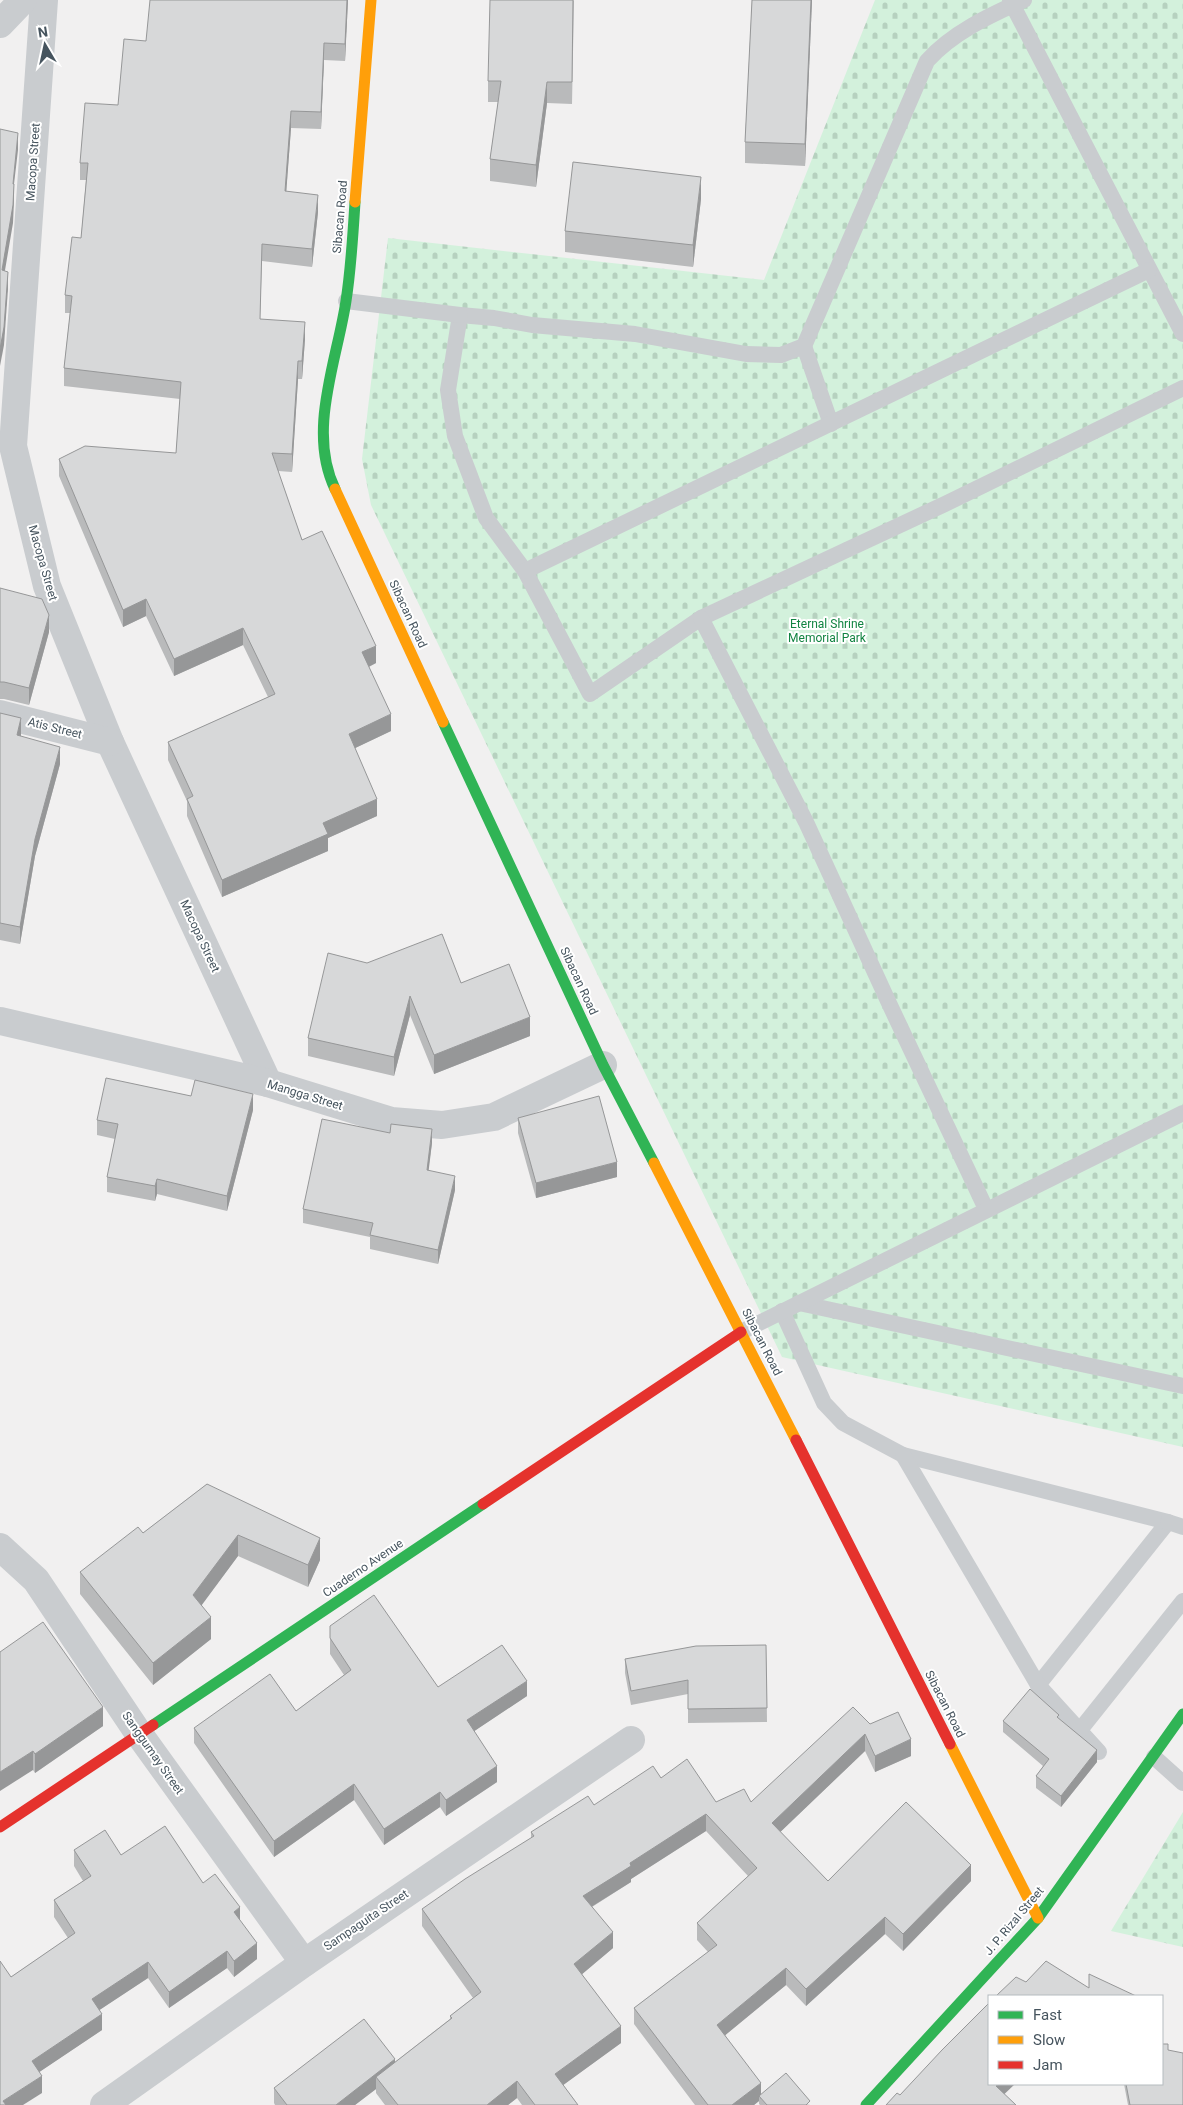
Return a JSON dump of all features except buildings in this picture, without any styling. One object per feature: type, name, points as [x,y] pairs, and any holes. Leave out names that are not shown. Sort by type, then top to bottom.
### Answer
[{"type":"street","points":[[0,24],[23,0]]},
{"type":"street","name":"Macopa Street","points":[[44,0],[7,444],[47,586],[110,742],[268,1083]]},
{"type":"street","name":"Sibacan Road","points":[[371,0],[346,300],[324,421],[327,473],[603,1065],[741,1332],[1038,1918]]},
{"type":"street","name":"Atis Street","points":[[0,714],[110,742]]},
{"type":"street","name":"Mangga Street","points":[[0,1021],[268,1083],[391,1121],[442,1125],[494,1117],[603,1065]]},
{"type":"street","name":"Cuaderno Avenue","points":[[0,1827],[741,1332]]},
{"type":"street","name":"Sanggumay Street","points":[[0,1548],[36,1580],[139,1734],[304,1962]]},
{"type":"street","name":"J. P. Rizal Street","points":[[866,2105],[1038,1918],[1183,1714]]},
{"type":"street","name":"Sampaguita Street","points":[[104,2105],[304,1962],[631,1740]]},
{"type":"lane","points":[[831,424],[804,346],[927,60],[939,48],[1016,2],[1149,270],[1183,334]]},
{"type":"lane","points":[[525,570],[1149,270]]},
{"type":"lane","points":[[346,300],[494,318],[532,325],[635,334],[746,354],[781,355],[804,346]]},
{"type":"lane","points":[[460,315],[448,390],[455,436],[486,518],[525,570],[590,694],[702,618],[944,504],[1183,388]]},
{"type":"lane","points":[[702,618],[806,822],[986,1209]]},
{"type":"lane","points":[[741,1332],[1183,1113]]},
{"type":"lane","points":[[799,1303],[1183,1386]]},
{"type":"lane","points":[[782,1311],[824,1403],[843,1423],[903,1455],[1175,1525],[1038,1685]]},
{"type":"lane","points":[[903,1455],[1038,1685],[1099,1752]]},
{"type":"lane","points":[[1080,1730],[1183,1601]]},
{"type":"lane","points":[[1154,1757],[1183,1783]]},
{"type":"green space","name":"Eternal Shrine Memorial Park","points":[[875,0],[1183,0],[1183,1447],[782,1357],[371,505],[362,459],[388,238],[764,280]]},
{"type":"green space","points":[[1183,1812],[1183,1947],[1111,1931]]},
{"type":"traffic: fast","points":[[335,489],[327,467],[324,444],[324,420],[331,372],[348,289],[355,202]]},
{"type":"traffic: fast","points":[[443,722],[603,1065],[654,1163]]},
{"type":"traffic: fast","points":[[153,1725],[483,1504]]},
{"type":"traffic: fast","points":[[866,2105],[1038,1918],[1183,1714]]},
{"type":"traffic: slow","points":[[355,202],[371,0]]},
{"type":"traffic: slow","points":[[335,489],[443,722]]},
{"type":"traffic: slow","points":[[654,1163],[796,1440]]},
{"type":"traffic: slow","points":[[950,1744],[1038,1918]]},
{"type":"traffic: jam","points":[[483,1504],[741,1332]]},
{"type":"traffic: jam","points":[[796,1440],[950,1744]]},
{"type":"traffic: jam","points":[[0,1827],[153,1725]]}]
